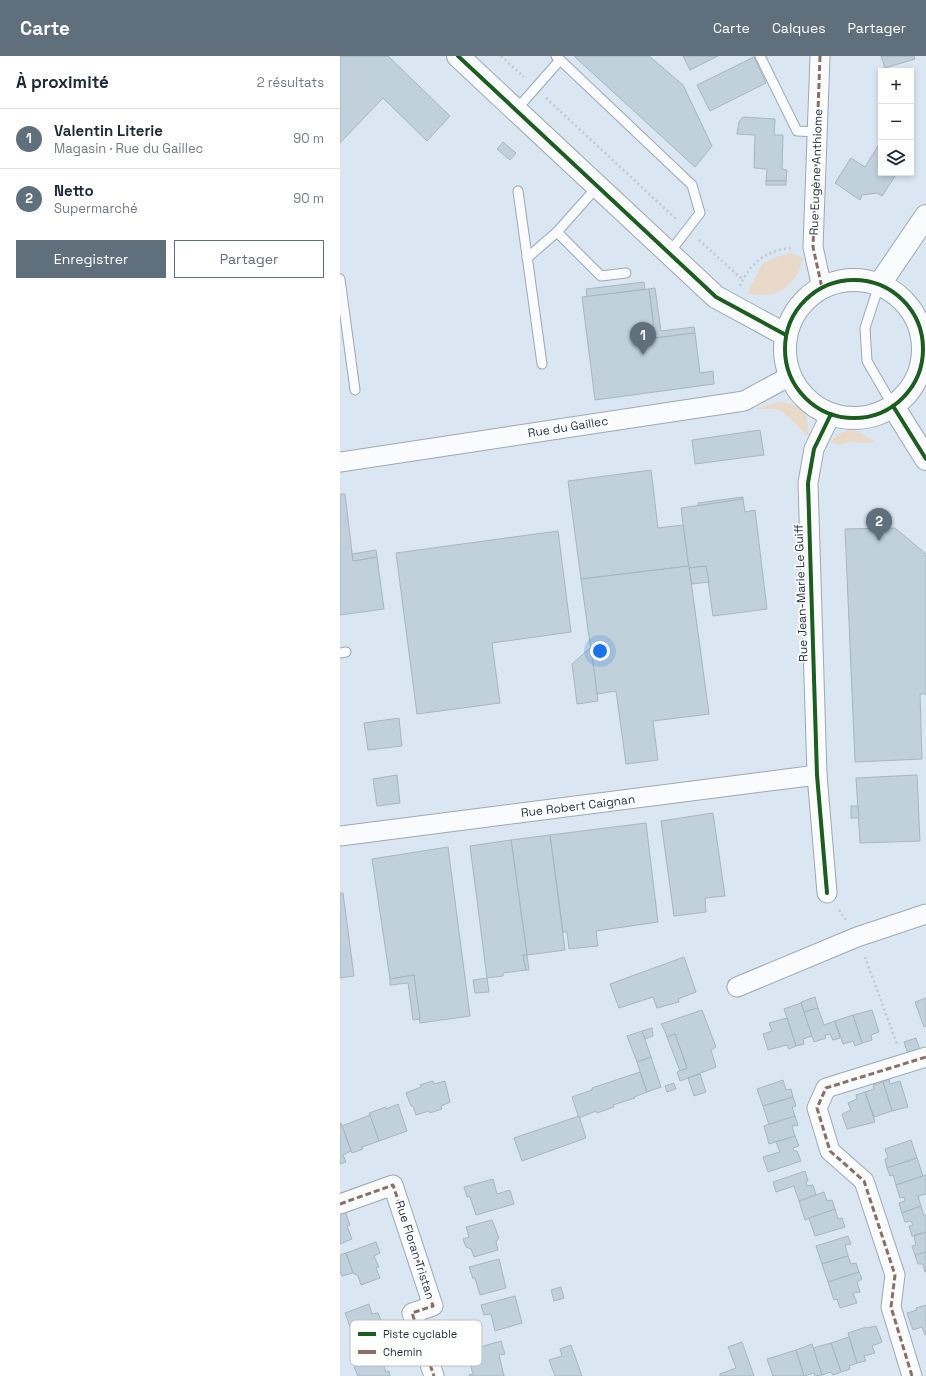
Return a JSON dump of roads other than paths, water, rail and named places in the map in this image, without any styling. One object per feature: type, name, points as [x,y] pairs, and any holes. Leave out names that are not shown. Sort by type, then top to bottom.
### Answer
[{"type":"main road","points":[[458,56],[716,297],[786,335]]},
{"type":"main road","points":[[879,285],[926,216]]},
{"type":"main road","points":[[850,280],[864,281],[879,285],[898,297],[914,314],[924,336],[918,376],[907,392],[893,406],[873,415],[852,418],[831,414],[814,406],[800,392],[790,376],[785,356],[786,335],[793,316],[805,300],[822,288],[835,283],[850,280]]},
{"type":"main road","points":[[893,406],[926,460]]},
{"type":"street","name":"Rue Eugène Anthiome","points":[[820,56],[813,247],[822,288]]},
{"type":"street","name":"Rue du Gaillec","points":[[340,462],[744,401],[790,376]]},
{"type":"street","name":"Rue Jean-Marie Le Guiff","points":[[827,893],[817,775],[808,483],[814,449],[831,414]]},
{"type":"street","name":"Rue Robert Caignan","points":[[340,836],[817,775]]},
{"type":"street","points":[[737,987],[857,937],[926,914]]},
{"type":"street","points":[[912,1376],[891,1307],[895,1275],[864,1180],[830,1151],[817,1108],[826,1088],[926,1057]]},
{"type":"street","name":"Rue Floran Tristan","points":[[340,1204],[394,1185],[433,1306],[412,1312],[415,1320]]},
{"type":"street","name":"Rue Floran Tristan","points":[[431,1366],[434,1376]]},
{"type":"lane","points":[[760,56],[797,131],[817,132]]},
{"type":"lane","points":[[516,111],[536,88],[558,58],[692,185],[700,213],[669,253]]},
{"type":"lane","points":[[527,258],[557,232],[598,186]]},
{"type":"lane","points":[[518,191],[542,364]]},
{"type":"lane","points":[[557,232],[601,276],[626,273]]},
{"type":"lane","points":[[340,279],[355,390]]},
{"type":"lane","points":[[879,285],[865,328],[867,362],[893,406]]},
{"type":"place","name":"Valentin Literie","points":[[643,355]]},
{"type":"place","name":"Netto","points":[[879,541]]}]
